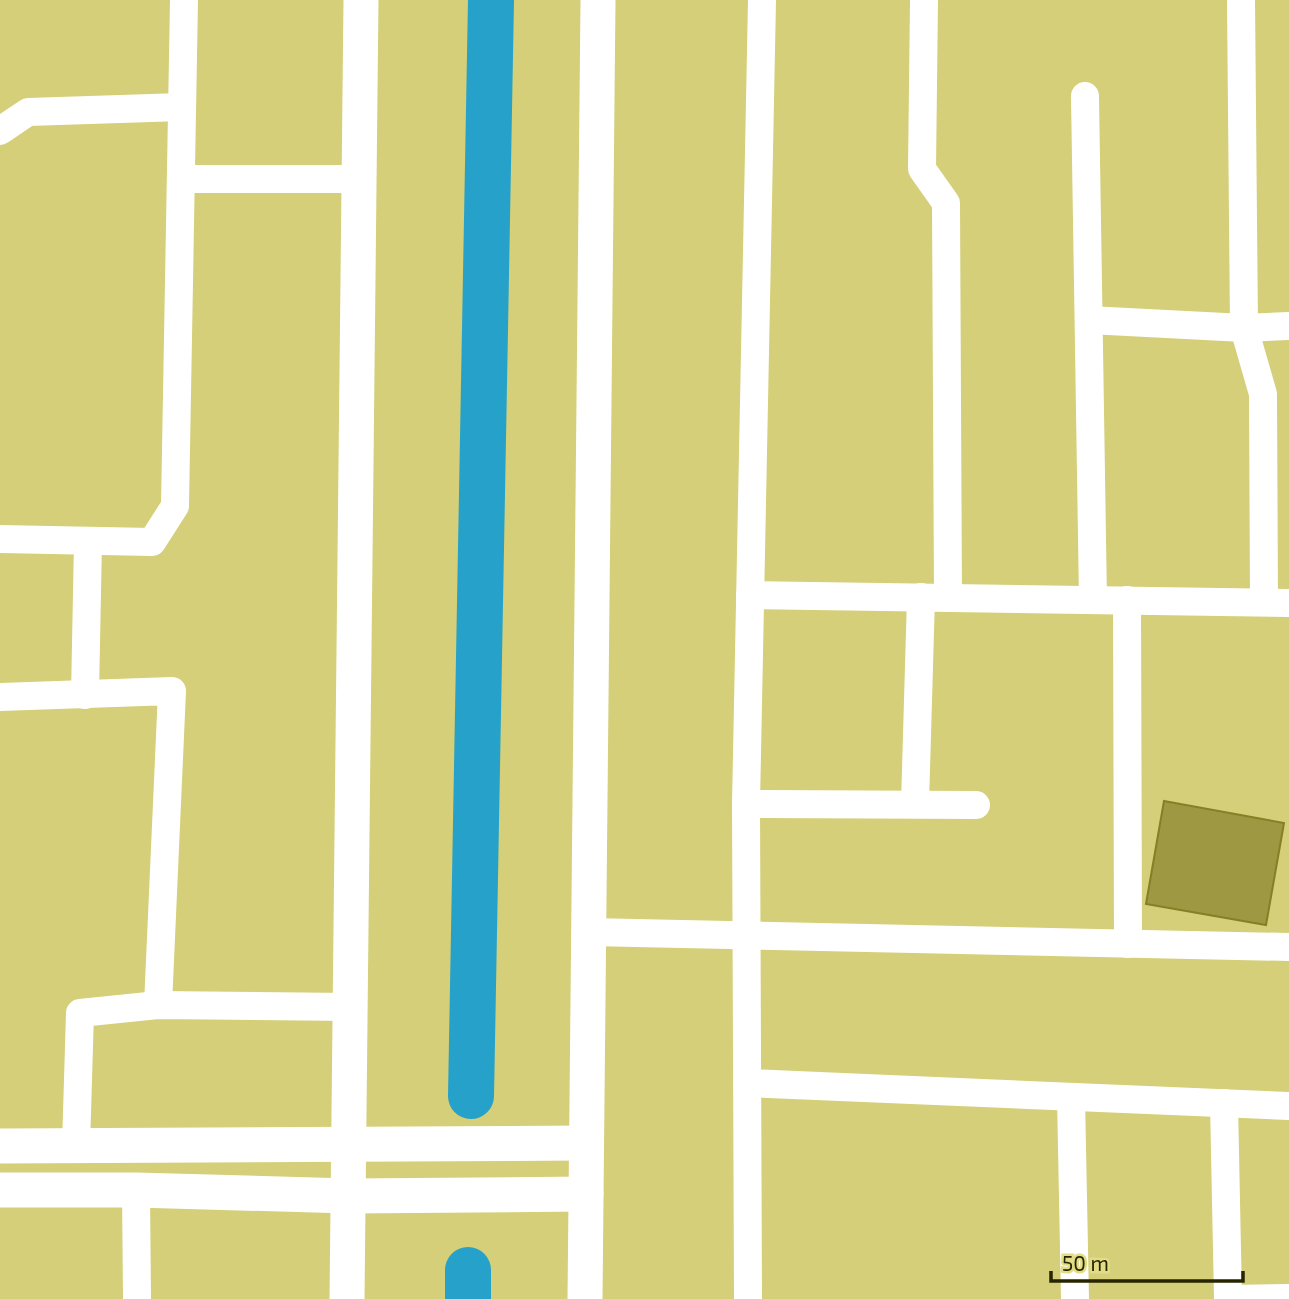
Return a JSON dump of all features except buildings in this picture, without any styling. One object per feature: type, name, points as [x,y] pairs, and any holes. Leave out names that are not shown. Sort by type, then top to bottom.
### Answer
[{"type":"street","points":[[0,539],[152,542],[176,506],[184,0]]},
{"type":"street","points":[[347,1299],[361,0]]},
{"type":"street","points":[[585,1299],[598,0]]},
{"type":"street","points":[[748,1299],[746,804],[762,0]]},
{"type":"street","points":[[915,804],[934,597],[946,203],[922,169],[924,0]]},
{"type":"street","points":[[750,595],[1276,603],[1264,394],[1244,328],[1241,0]]},
{"type":"street","points":[[1085,96],[1093,600]]},
{"type":"street","points":[[0,131],[28,112],[182,107]]},
{"type":"street","points":[[181,179],[359,179]]},
{"type":"street","points":[[1089,320],[1244,328],[1289,326]]},
{"type":"street","points":[[85,695],[88,541]]},
{"type":"street","points":[[1127,600],[1128,944]]},
{"type":"street","points":[[0,697],[172,691],[158,1005]]},
{"type":"street","points":[[746,804],[976,805]]},
{"type":"street","points":[[589,932],[1289,947]]},
{"type":"street","points":[[76,1146],[80,1013],[158,1005],[351,1007]]},
{"type":"street","points":[[747,1083],[1289,1106]]},
{"type":"street","points":[[1071,1097],[1074,1299]]},
{"type":"street","points":[[1224,1103],[1228,1299],[1289,1298]]},
{"type":"street","points":[[0,1146],[350,1142],[586,1143]]},
{"type":"street","points":[[0,1190],[136,1190],[349,1196],[586,1194]]},
{"type":"street","points":[[136,1190],[137,1299]]},
{"type":"waterway","points":[[471,1096],[491,0]]},
{"type":"waterway","points":[[468,1270],[468,1299]]}]
